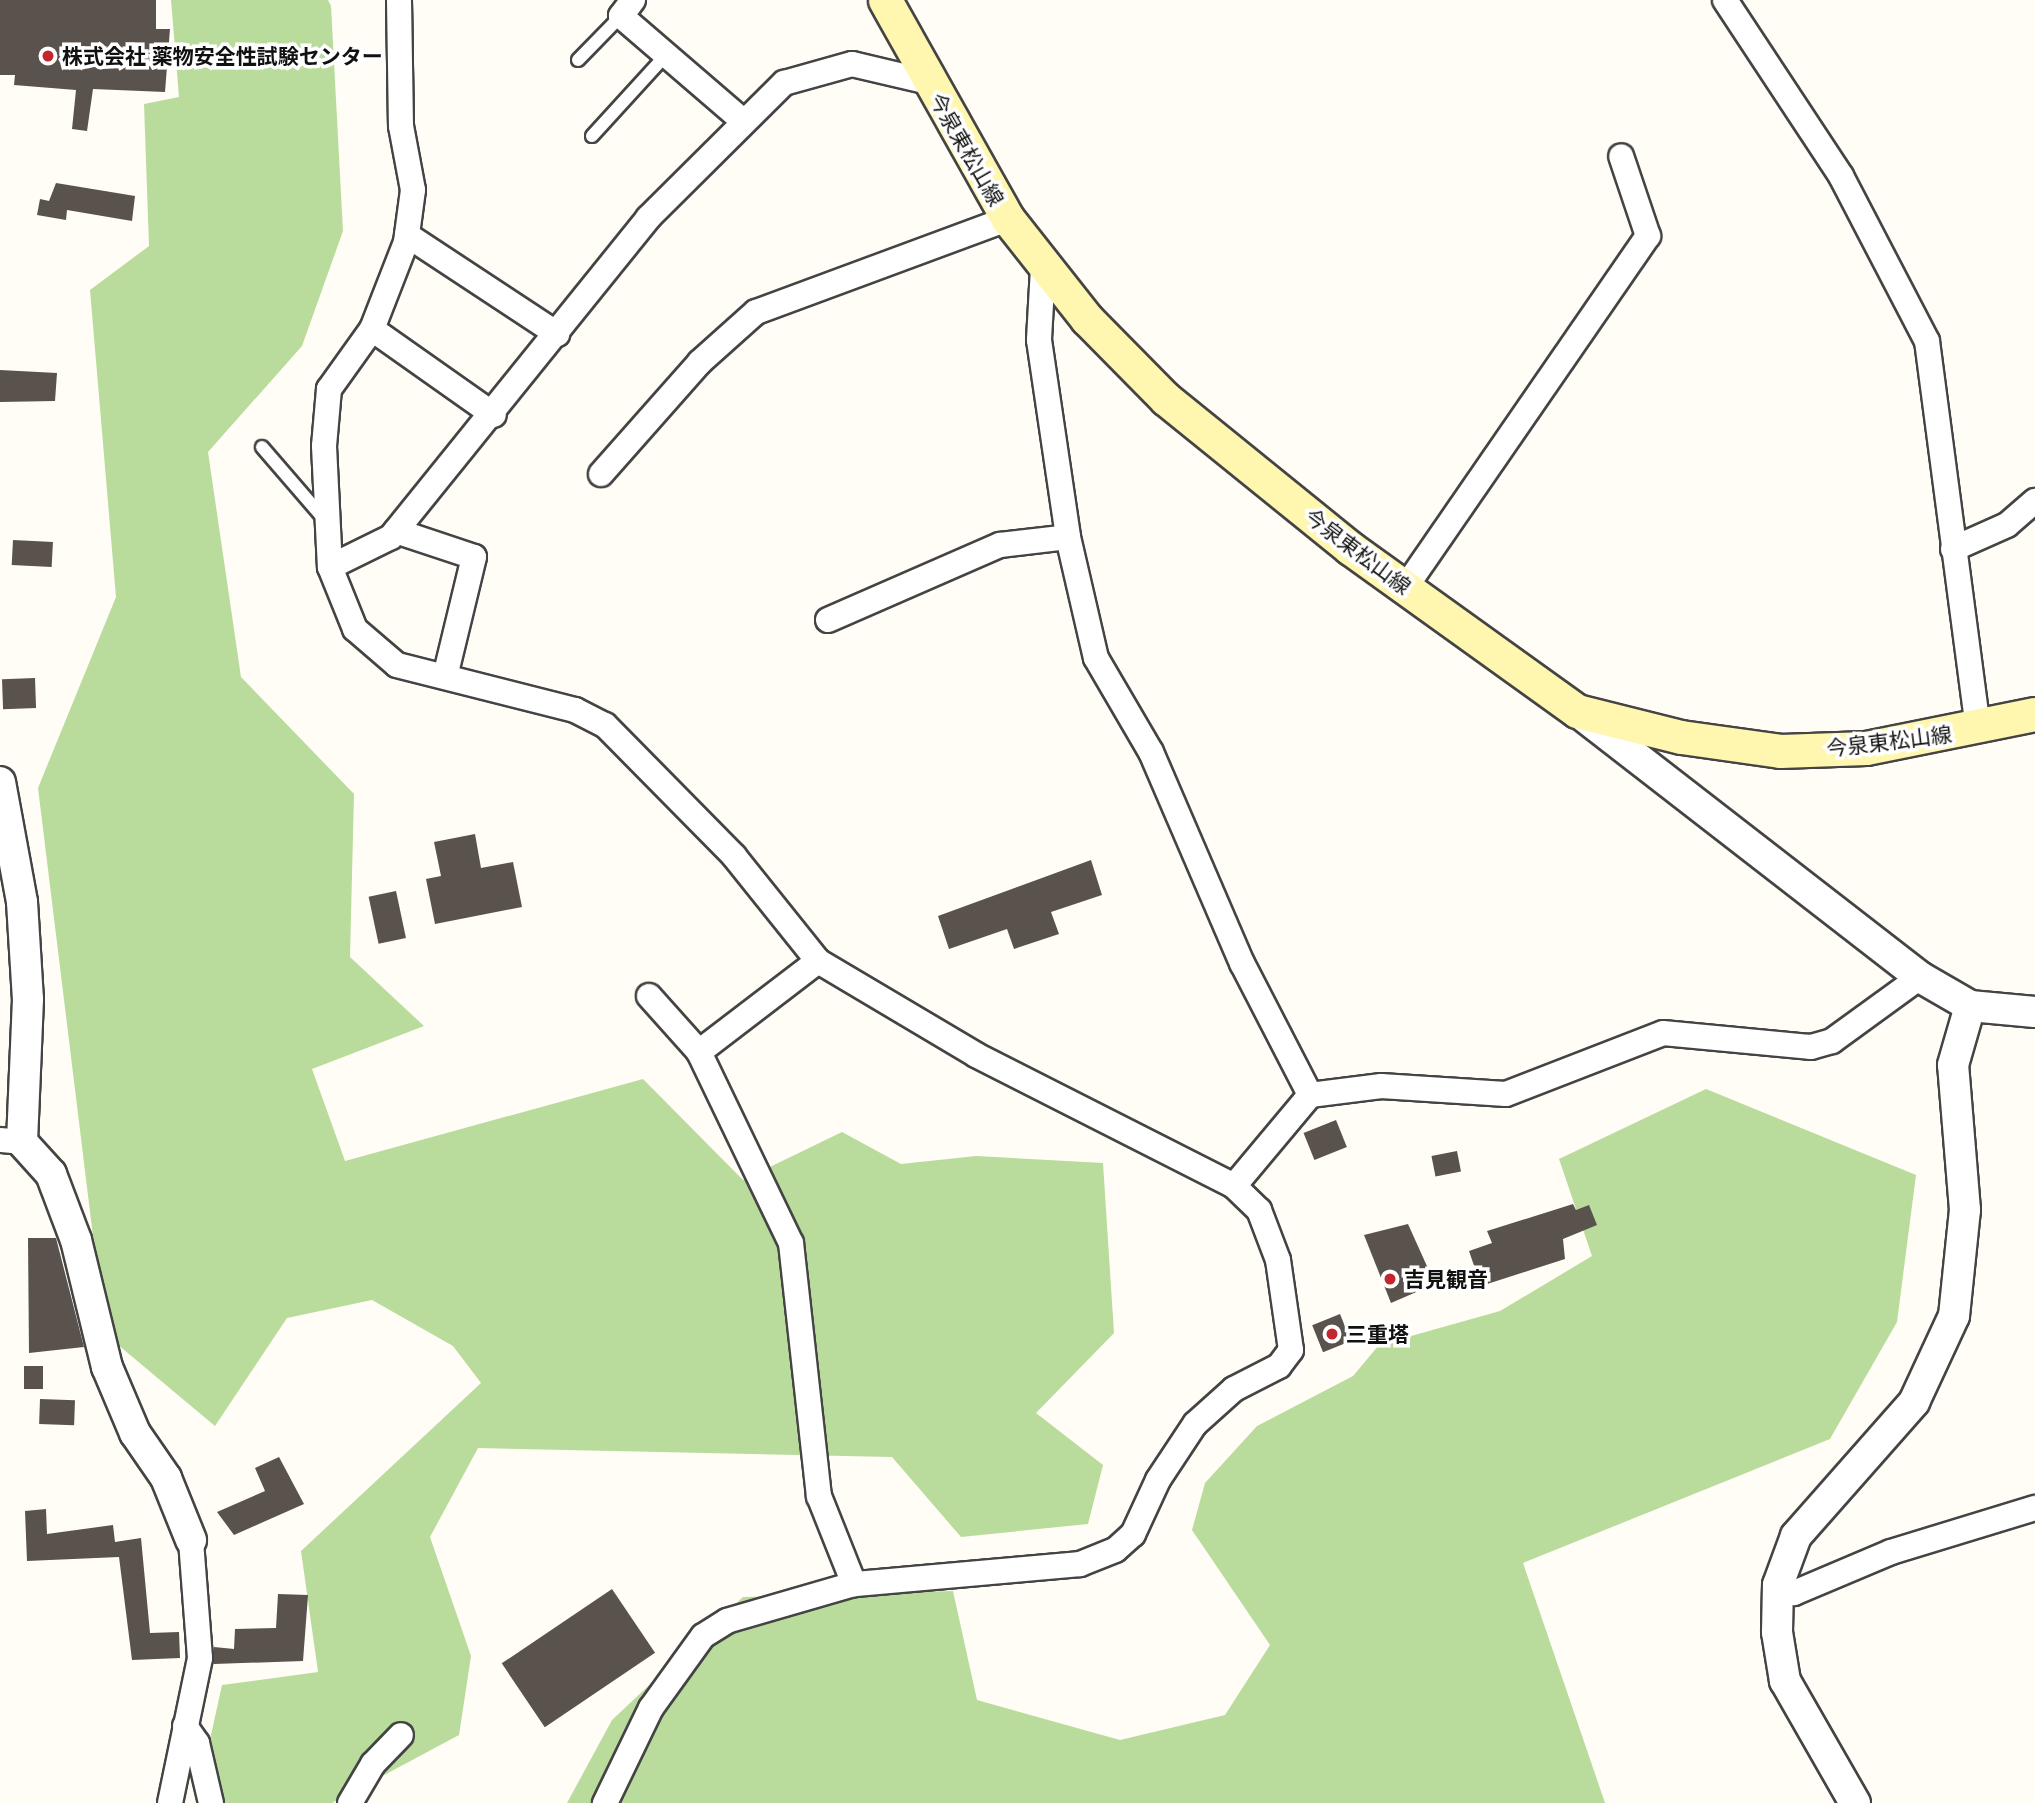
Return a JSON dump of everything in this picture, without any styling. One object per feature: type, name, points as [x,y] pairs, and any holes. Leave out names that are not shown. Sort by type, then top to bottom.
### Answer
[{"type":"main road","name":"今泉東松山線","points":[[885,0],[928,82],[1008,219],[1044,268],[1166,399],[1405,587],[1577,711],[1681,737],[1780,751],[1866,748],[1978,730],[2035,714]]},
{"type":"street","points":[[1725,0],[1841,176],[1927,341],[1978,730]]},
{"type":"street","points":[[404,2],[401,126],[413,190],[407,235],[372,328],[329,389],[330,567],[355,629],[397,665],[575,710],[605,725],[734,856],[818,961],[976,1055],[1234,1186],[1259,1210],[1273,1248],[1291,1350],[1279,1366],[1234,1389],[1195,1424],[1158,1480],[1133,1534],[1115,1550],[1080,1564],[854,1584],[727,1620],[703,1636],[650,1707],[606,1803]]},
{"type":"street","points":[[627,8],[666,55],[743,121]]},
{"type":"street","points":[[330,567],[396,531],[494,415],[648,218],[784,83],[852,64],[928,82]]},
{"type":"street","points":[[1405,587],[1648,236],[1620,156]]},
{"type":"street","points":[[601,474],[700,362],[756,312],[1008,219]]},
{"type":"street","points":[[407,235],[557,334]]},
{"type":"street","points":[[1044,268],[1039,340],[1068,537],[1096,658],[1151,752],[1242,963],[1310,1095]]},
{"type":"street","points":[[372,328],[494,415]]},
{"type":"street","points":[[1953,549],[2007,525],[2035,501]]},
{"type":"street","points":[[396,531],[474,557],[445,677]]},
{"type":"street","points":[[828,620],[1000,545],[1068,537]]},
{"type":"street","points":[[1577,711],[1920,977],[1970,1006],[2035,1012]]},
{"type":"street","points":[[0,782],[22,902],[28,999],[11,1141],[51,1174],[76,1240],[107,1367],[135,1433],[166,1478],[191,1540],[200,1658],[170,1803]]},
{"type":"street","points":[[699,1052],[818,961]]},
{"type":"street","points":[[1234,1186],[1310,1095],[1381,1086],[1506,1094],[1663,1033],[1811,1046],[1832,1041],[1920,977]]},
{"type":"street","points":[[649,996],[699,1052],[791,1243],[819,1496],[854,1584]]},
{"type":"street","points":[[1855,1803],[1785,1681],[1778,1585],[1796,1536],[1914,1402],[1954,1316],[1965,1210],[1953,1065],[1970,1006]]},
{"type":"street","points":[[1778,1585],[1794,1593],[1891,1552],[2035,1508]]},
{"type":"street","points":[[184,1726],[197,1743],[211,1803]]},
{"type":"street","points":[[351,1803],[373,1765],[401,1735]]},
{"type":"lane","points":[[578,60],[627,8]]},
{"type":"lane","points":[[592,136],[666,55]]},
{"type":"lane","points":[[262,447],[328,523]]},
{"type":"green space","points":[[171,0],[328,0],[331,6],[343,231],[302,346],[208,452],[241,677],[354,794],[350,957],[424,1026],[312,1069],[345,1161],[643,1079],[743,1180],[842,1132],[901,1164],[976,1156],[1103,1163],[1114,1333],[1036,1413],[1103,1465],[1088,1524],[961,1537],[892,1457],[478,1448],[430,1537],[471,1656],[459,1735],[332,1803],[196,1803],[222,1685],[318,1672],[301,1551],[481,1383],[453,1346],[372,1300],[287,1318],[215,1426],[105,1334],[38,788],[116,597],[90,290],[149,246],[144,104],[179,97]]},
{"type":"green space","points":[[1706,1089],[1916,1175],[1897,1322],[1830,1439],[1523,1563],[1605,1803],[567,1803],[612,1720],[743,1597],[953,1591],[977,1700],[1120,1740],[1225,1715],[1270,1645],[1192,1530],[1205,1483],[1257,1426],[1353,1376],[1379,1345],[1500,1311],[1592,1256],[1559,1159]]},
{"type":"building","points":[[0,0],[156,0],[156,29],[170,29],[165,92],[93,89],[87,131],[72,129],[76,90],[14,85],[15,75],[0,75]]},
{"type":"building","points":[[56,183],[135,196],[132,221],[67,210],[66,220],[37,215],[40,199],[49,201]]},
{"type":"building","points":[[0,370],[57,373],[55,401],[0,402]]},
{"type":"building","points":[[13,540],[53,542],[52,567],[12,565]]},
{"type":"building","points":[[35,678],[36,708],[3,709],[2,679]]},
{"type":"building","points":[[475,834],[481,868],[513,862],[522,907],[435,924],[426,879],[441,876],[434,842]]},
{"type":"building","points":[[1091,860],[1102,895],[1051,912],[1059,934],[1014,949],[1007,929],[949,949],[938,916]]},
{"type":"building","points":[[396,891],[406,938],[379,944],[369,897]]},
{"type":"building","points":[[1336,1120],[1347,1147],[1314,1160],[1304,1133]]},
{"type":"building","points":[[1457,1151],[1461,1172],[1435,1177],[1431,1156]]},
{"type":"building","points":[[1573,1204],[1576,1210],[1589,1205],[1597,1225],[1563,1239],[1565,1259],[1481,1286],[1469,1251],[1492,1243],[1487,1231]]},
{"type":"building","points":[[1408,1224],[1435,1284],[1391,1303],[1364,1235]]},
{"type":"building","points":[[28,1238],[56,1238],[84,1347],[29,1353]]},
{"type":"building","name":"三重塔","points":[[1340,1314],[1351,1341],[1323,1352],[1312,1325]]},
{"type":"building","points":[[24,1366],[43,1366],[43,1389],[24,1389]]},
{"type":"building","points":[[40,1399],[75,1400],[74,1425],[39,1424]]},
{"type":"building","points":[[279,1457],[304,1504],[234,1535],[217,1512],[265,1491],[255,1468]]},
{"type":"building","points":[[46,1509],[47,1534],[113,1525],[115,1542],[141,1538],[150,1633],[179,1632],[180,1658],[132,1660],[119,1557],[27,1561],[25,1511]]},
{"type":"building","points":[[612,1589],[655,1653],[545,1727],[502,1663]]},
{"type":"building","points":[[278,1594],[308,1595],[303,1661],[214,1664],[214,1647],[234,1649],[235,1629],[276,1628]]},
{"type":"place","name":"株式会社 薬物安全性試験センター","points":[[48,56]]},
{"type":"place","name":"吉見観音","points":[[1390,1279]]},
{"type":"place","name":"三重塔","points":[[1332,1334]]}]
